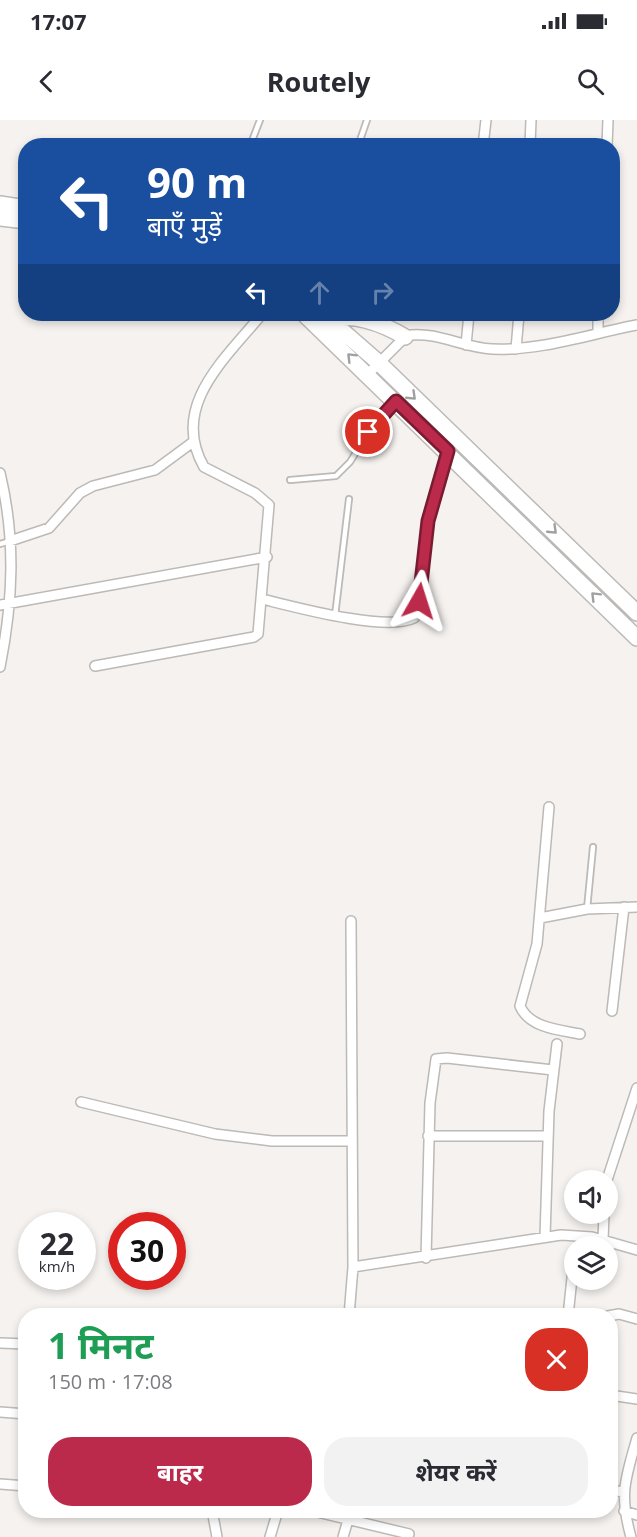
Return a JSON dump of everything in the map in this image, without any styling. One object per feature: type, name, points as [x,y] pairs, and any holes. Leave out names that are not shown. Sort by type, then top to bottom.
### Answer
[{"type":"main road","points":[[0,204],[18,207]]},
{"type":"main road","points":[[0,218],[18,220]]},
{"type":"main road","points":[[325,321],[378,362],[637,613]]},
{"type":"main road","points":[[325,321],[368,374],[637,638]]},
{"type":"main road","points":[[364,321],[392,329],[405,337]]},
{"type":"street","points":[[484,138],[486,120]]},
{"type":"street","points":[[530,138],[531,120]]},
{"type":"street","points":[[607,138],[608,120]]},
{"type":"street","points":[[95,666],[254,637],[260,628],[271,513],[266,500],[204,467],[194,442],[192,425],[200,393],[257,321]]},
{"type":"street","points":[[466,345],[468,321]]},
{"type":"street","points":[[516,349],[518,321]]},
{"type":"street","points":[[597,333],[598,321]]},
{"type":"street","points":[[368,374],[405,337],[417,334],[466,345],[516,349],[637,325]]},
{"type":"street","points":[[5,542],[49,528],[80,493],[93,486],[155,470],[194,442]]},
{"type":"street","points":[[262,599],[335,616],[398,622],[414,618],[417,612],[428,521],[448,451]]},
{"type":"street","points":[[0,473],[11,604],[0,667]]},
{"type":"street","points":[[0,605],[267,557]]},
{"type":"street","points":[[549,807],[540,918],[534,957],[520,1006],[522,1012],[534,1022],[580,1034]]},
{"type":"street","points":[[540,918],[587,909],[637,907]]},
{"type":"street","points":[[612,1011],[624,908]]},
{"type":"street","points":[[349,1308],[352,1267],[351,921]]},
{"type":"street","points":[[545,1237],[548,1136],[557,1044]]},
{"type":"street","points":[[426,1258],[428,1136],[431,1080],[436,1059],[447,1058],[553,1070]]},
{"type":"street","points":[[610,1170],[637,1088]]},
{"type":"street","points":[[81,1102],[215,1134],[272,1141],[352,1141]]},
{"type":"street","points":[[428,1136],[548,1136]]},
{"type":"street","points":[[352,1267],[426,1258],[545,1237],[564,1236]]},
{"type":"street","points":[[618,1244],[637,1250]]},
{"type":"street","points":[[569,1308],[571,1290]]},
{"type":"street","points":[[618,1314],[637,1319]]},
{"type":"street","points":[[0,1343],[18,1344]]},
{"type":"street","points":[[618,1396],[637,1399]]},
{"type":"street","points":[[0,1412],[18,1413]]},
{"type":"street","points":[[631,1537],[624,1511],[624,1492],[637,1438]]},
{"type":"street","points":[[0,1484],[18,1485]]},
{"type":"street","points":[[618,1491],[624,1492]]},
{"type":"street","points":[[624,1511],[637,1515]]},
{"type":"street","points":[[213,1518],[217,1537]]},
{"type":"street","points":[[270,1537],[276,1518]]},
{"type":"street","points":[[340,1518],[409,1534]]},
{"type":"street","points":[[344,1537],[348,1520]]},
{"type":"lane","points":[[253,138],[260,120]]},
{"type":"lane","points":[[361,138],[367,120]]},
{"type":"lane","points":[[290,480],[336,476],[350,462],[375,422],[396,401]]},
{"type":"lane","points":[[335,616],[349,499]]},
{"type":"lane","points":[[587,909],[593,848]]},
{"type":"route","points":[[368,432],[396,401],[448,451],[428,521],[419,601]]}]
